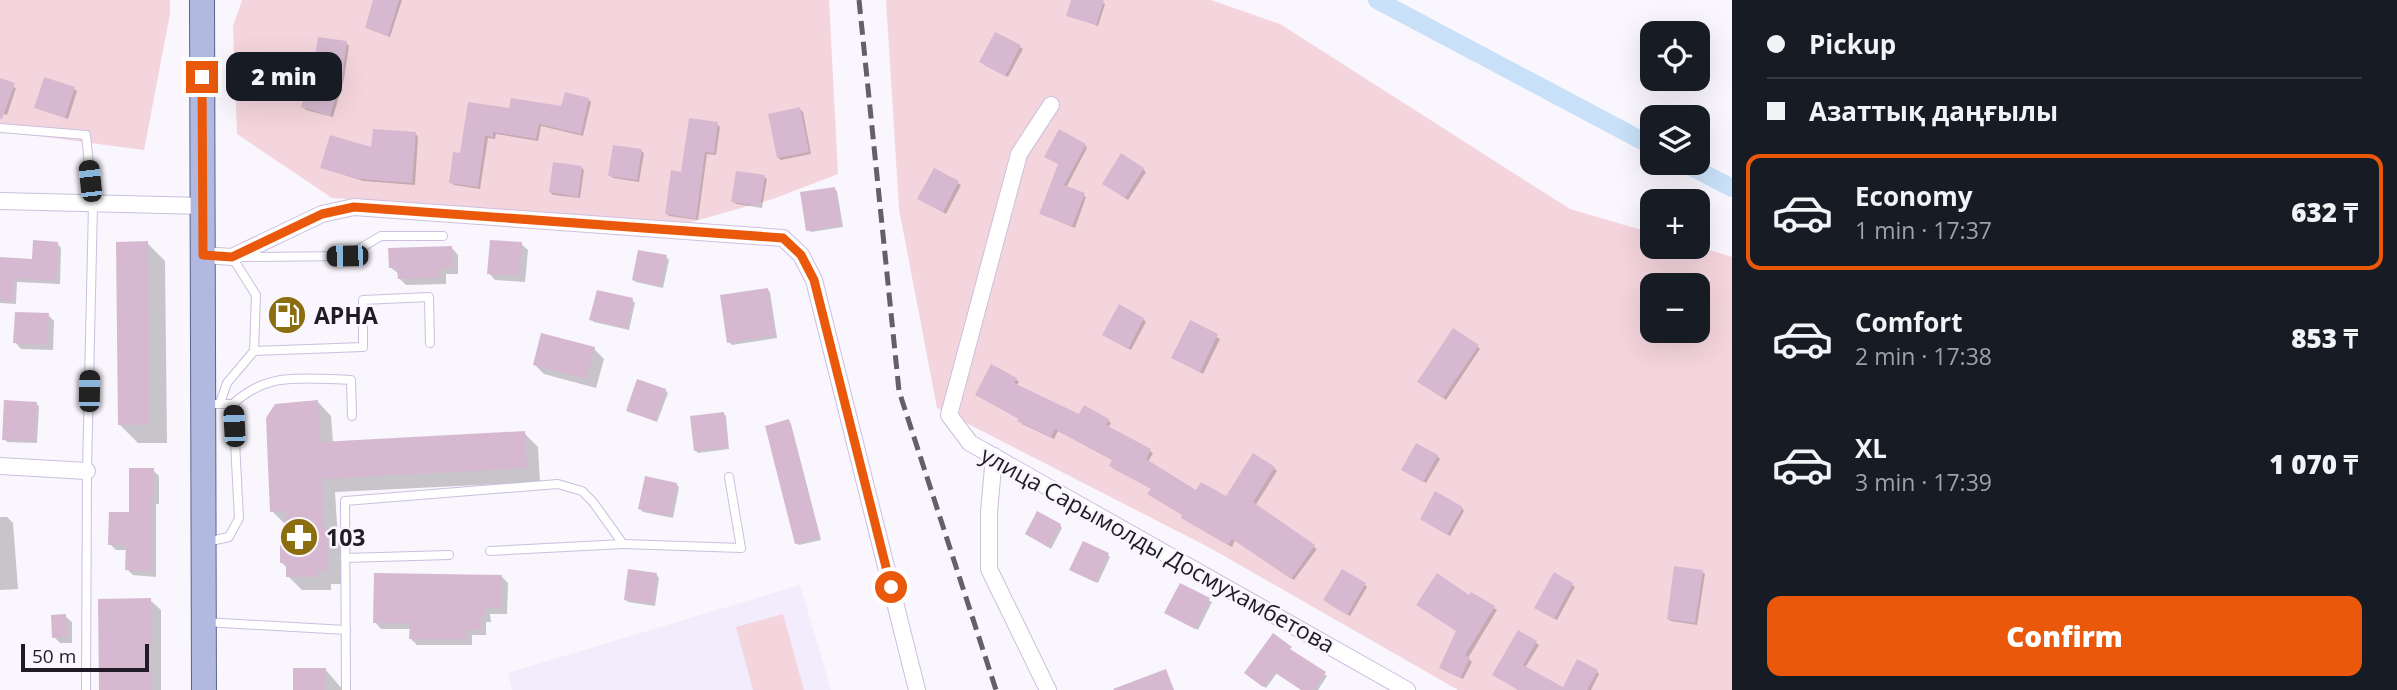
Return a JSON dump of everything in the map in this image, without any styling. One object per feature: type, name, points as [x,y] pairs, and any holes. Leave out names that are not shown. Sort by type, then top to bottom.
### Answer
[{"type":"main road","points":[[202,0],[203,255],[212,404],[203,542],[204,690]]},
{"type":"street","name":"улица Сарымолды Досмухамбетова","points":[[1051,105],[1019,153],[949,415],[970,443],[1407,690]]},
{"type":"street","points":[[0,201],[203,206]]},
{"type":"street","points":[[203,255],[232,257],[322,214],[354,207],[783,238],[801,255],[814,280],[917,690]]},
{"type":"street","points":[[994,456],[989,512],[989,569],[1048,690]]},
{"type":"street","points":[[0,466],[87,471]]},
{"type":"lane","points":[[0,128],[86,135],[93,205],[87,471],[86,690]]},
{"type":"lane","points":[[232,257],[347,256],[381,236],[443,236]]},
{"type":"lane","points":[[212,404],[254,351],[256,295],[232,257]]},
{"type":"lane","points":[[254,351],[363,347],[363,300],[429,297],[430,342]]},
{"type":"lane","points":[[212,404],[233,404],[246,392],[279,379],[351,380],[352,416]]},
{"type":"lane","points":[[203,542],[229,537],[239,518],[233,404]]},
{"type":"lane","points":[[490,551],[623,544],[741,548],[729,477]]},
{"type":"lane","points":[[346,690],[345,501],[558,484],[582,491],[605,516],[623,544]]},
{"type":"lane","points":[[345,558],[449,555]]},
{"type":"lane","points":[[204,622],[345,630]]},
{"type":"shaded area","points":[[0,0],[170,0],[170,14],[144,150],[0,131]]},
{"type":"shaded area","points":[[242,0],[829,0],[838,174],[773,199],[688,223],[332,198],[237,134],[233,26]]},
{"type":"shaded area","points":[[886,0],[1211,0],[1280,24],[1570,209],[1640,229],[1640,259],[1710,259],[1710,250],[1732,257],[1732,690],[1458,690],[1212,549],[937,408],[899,209]]},
{"type":"shaded area","points":[[800,585],[831,690],[512,690],[508,673]]},
{"type":"shaded area","points":[[783,614],[804,690],[753,690],[736,627]]},
{"type":"building","points":[[373,0],[399,0],[388,36],[365,28]]},
{"type":"building","points":[[1071,0],[1104,0],[1096,25],[1066,16]]},
{"type":"building","points":[[995,32],[1021,45],[1005,76],[979,62]]},
{"type":"building","points":[[318,37],[347,41],[342,76],[330,116],[301,107],[314,63]]},
{"type":"building","points":[[44,77],[75,87],[65,118],[34,108]]},
{"type":"building","points":[[0,78],[15,83],[2,119],[0,119]]},
{"type":"building","points":[[565,92],[589,98],[581,134],[539,124],[536,139],[493,132],[493,137],[485,136],[478,187],[449,183],[453,152],[460,153],[468,102],[509,108],[511,98],[561,106]]},
{"type":"building","points":[[800,107],[809,152],[777,158],[768,114]]},
{"type":"building","points":[[689,118],[718,122],[714,153],[705,152],[696,219],[665,214],[671,170],[681,172]]},
{"type":"building","points":[[373,129],[416,132],[412,183],[359,179],[320,168],[330,135],[371,147]]},
{"type":"building","points":[[1059,129],[1086,144],[1064,185],[1085,193],[1072,226],[1039,214],[1058,164],[1044,157]]},
{"type":"building","points":[[613,145],[642,149],[637,180],[608,176]]},
{"type":"building","points":[[1121,153],[1144,168],[1125,198],[1102,184]]},
{"type":"building","points":[[553,162],[582,166],[578,197],[549,192]]},
{"type":"building","points":[[934,168],[959,181],[943,212],[917,199]]},
{"type":"building","points":[[736,171],[765,175],[760,206],[731,202]]},
{"type":"building","points":[[835,187],[841,225],[806,231],[800,192]]},
{"type":"building","points":[[33,240],[58,242],[56,281],[14,278],[13,301],[0,300],[0,257],[32,259]]},
{"type":"building","points":[[490,240],[522,242],[519,276],[487,274]]},
{"type":"building","points":[[148,241],[150,425],[118,425],[116,242]]},
{"type":"building","points":[[452,246],[453,268],[440,269],[440,278],[398,279],[397,268],[389,268],[388,248]]},
{"type":"building","points":[[638,250],[667,255],[660,286],[632,280]]},
{"type":"building","points":[[768,288],[775,335],[727,343],[720,295]]},
{"type":"building","points":[[597,290],[633,298],[626,328],[589,320]]},
{"type":"building","points":[[1119,304],[1144,318],[1128,349],[1102,335]]},
{"type":"building","points":[[15,312],[49,313],[47,345],[13,343]]},
{"type":"building","points":[[1190,320],[1218,334],[1200,372],[1171,358]]},
{"type":"building","points":[[1453,328],[1479,345],[1443,398],[1417,382]]},
{"type":"building","points":[[541,333],[595,347],[586,379],[533,365]]},
{"type":"building","points":[[991,364],[1017,378],[1014,383],[1079,414],[1084,405],[1109,419],[1106,425],[1151,449],[1146,459],[1196,490],[1201,482],[1226,496],[1253,453],[1275,467],[1253,502],[1315,545],[1291,579],[1232,539],[1228,545],[1181,518],[1182,515],[1147,494],[1151,489],[1109,466],[1112,460],[1055,429],[1051,437],[1017,421],[1019,419],[975,395]]},
{"type":"building","points":[[637,379],[666,389],[655,421],[626,411]]},
{"type":"building","points":[[4,400],[37,402],[35,441],[2,440]]},
{"type":"building","points":[[318,400],[320,442],[525,431],[527,468],[322,479],[324,528],[328,528],[328,570],[318,571],[318,577],[286,577],[286,563],[280,563],[280,545],[285,545],[285,511],[270,512],[266,418],[275,404]]},
{"type":"building","points":[[724,412],[728,447],[694,451],[690,416]]},
{"type":"building","points":[[789,419],[820,537],[795,544],[765,426]]},
{"type":"building","points":[[1416,443],[1438,455],[1423,482],[1401,470]]},
{"type":"building","points":[[129,468],[154,468],[154,499],[151,499],[151,572],[125,570],[126,545],[108,545],[109,512],[129,512]]},
{"type":"building","points":[[645,476],[677,483],[670,516],[638,509]]},
{"type":"building","points":[[1435,491],[1463,507],[1447,535],[1420,519]]},
{"type":"building","points":[[1037,511],[1061,524],[1048,547],[1025,534]]},
{"type":"building","points":[[1083,541],[1109,553],[1095,582],[1069,570]]},
{"type":"building","points":[[1674,566],[1703,570],[1695,623],[1667,619]]},
{"type":"building","points":[[628,569],[657,573],[653,604],[624,600]]},
{"type":"building","points":[[1342,569],[1366,583],[1347,615],[1323,600]]},
{"type":"building","points":[[1554,572],[1573,583],[1554,619],[1534,608]]},
{"type":"building","points":[[374,573],[502,575],[502,609],[485,608],[485,616],[481,616],[481,630],[467,630],[466,639],[409,639],[410,623],[373,623]]},
{"type":"building","points":[[1437,573],[1469,595],[1471,592],[1495,606],[1465,655],[1470,658],[1460,678],[1439,668],[1456,631],[1416,605]]},
{"type":"building","points":[[1180,583],[1210,598],[1195,629],[1164,613]]},
{"type":"building","points":[[151,598],[151,690],[99,690],[98,599]]},
{"type":"building","points":[[66,614],[67,637],[52,638],[51,615]]},
{"type":"building","points":[[1518,630],[1537,641],[1523,665],[1563,687],[1577,659],[1598,670],[1587,690],[1518,690],[1492,675]]},
{"type":"building","points":[[1273,633],[1292,647],[1290,649],[1326,672],[1314,690],[1301,690],[1274,672],[1263,687],[1244,673]]},
{"type":"building","points":[[293,668],[326,668],[326,690],[293,690]]},
{"type":"building","points":[[1166,669],[1174,690],[1113,689]]},
{"type":"waterway","points":[[1377,0],[1640,140]]},
{"type":"waterway","points":[[1707,175],[1732,188]]},
{"type":"railway","points":[[859,0],[899,391],[996,690]]},
{"type":"place","name":"АРНА","points":[[287,315]]},
{"type":"place","name":"103","points":[[299,537]]},
{"type":"route","points":[[202,77],[203,255],[232,257],[322,214],[354,207],[783,238],[801,255],[814,280],[891,587]]}]
